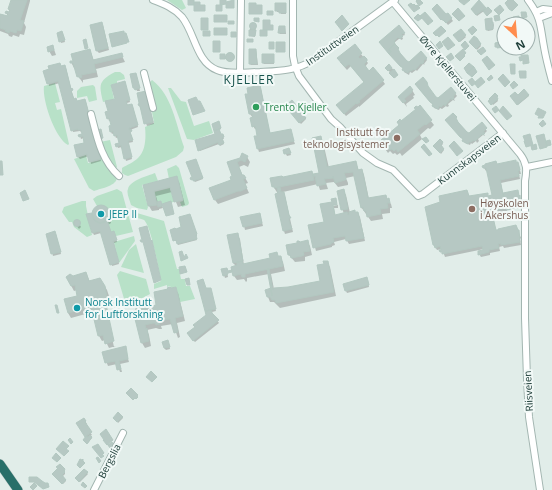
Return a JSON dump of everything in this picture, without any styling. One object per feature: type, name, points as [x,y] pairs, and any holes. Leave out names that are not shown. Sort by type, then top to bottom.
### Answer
[{"type":"highway","points":[[0,464],[18,490]]},
{"type":"street","name":"Instituttveien","points":[[153,0],[170,8],[181,17],[187,26],[201,56],[207,64],[215,70],[221,72],[285,71],[295,69],[313,60],[394,1]]},
{"type":"street","points":[[240,72],[241,0]]},
{"type":"street","points":[[293,0],[293,51],[295,69]]},
{"type":"street","points":[[528,0],[537,15],[542,28],[544,48],[552,81]]},
{"type":"street","name":"Øvre Kjellerstuvei","points":[[394,1],[503,134]]},
{"type":"street","points":[[537,15],[543,9],[552,11]]},
{"type":"street","name":"Kunnskapsveien","points":[[295,69],[302,81],[331,119],[363,153],[377,163],[392,170],[418,196],[423,194],[503,134],[524,159],[527,167]]},
{"type":"street","points":[[144,73],[153,108]]},
{"type":"street","points":[[91,114],[102,153],[106,161],[120,176]]},
{"type":"street","points":[[527,167],[552,162]]},
{"type":"street","name":"Riisveien","points":[[527,167],[525,181],[526,354],[529,417],[540,490]]},
{"type":"street","name":"Bergslia","points":[[94,490],[124,433]]},
{"type":"green space","points":[[167,0],[182,0],[186,8],[182,10]]},
{"type":"green space","points":[[115,72],[120,72],[124,75],[125,79],[117,81],[117,83],[111,85],[114,99],[103,102],[101,84],[105,78]]},
{"type":"green space","points":[[152,80],[159,86],[169,102],[184,147],[183,151],[176,157],[128,176],[122,173],[122,168],[135,161],[141,155],[145,143],[145,127],[154,123],[152,112],[157,110],[149,83]]},
{"type":"green space","points":[[55,83],[60,102],[55,103],[57,110],[61,109],[68,145],[58,135],[50,118],[45,100],[44,86]]},
{"type":"green space","points":[[93,85],[95,87],[97,100],[89,102],[87,96],[77,98],[77,91],[81,87]]},
{"type":"green space","points":[[168,88],[171,88],[181,101],[186,102],[194,126],[209,121],[213,133],[194,140],[187,139]]},
{"type":"green space","points":[[110,140],[117,167],[114,171],[100,142]]},
{"type":"green space","points":[[86,155],[88,163],[100,160],[99,157],[101,156],[117,177],[115,183],[94,191],[89,188],[74,159]]},
{"type":"green space","points":[[176,165],[179,168],[189,203],[188,205],[182,207],[180,202],[183,201],[177,177],[169,179],[167,169]]},
{"type":"green space","points":[[155,173],[158,181],[142,185],[148,207],[147,210],[131,205],[127,192],[129,186],[144,177]]},
{"type":"green space","points":[[170,188],[174,202],[162,204],[161,201],[157,202],[154,192]]},
{"type":"green space","points":[[117,189],[122,192],[133,232],[116,236],[114,232],[111,233],[108,222],[109,213],[106,208],[97,206],[93,199],[97,196]]},
{"type":"green space","points":[[86,201],[92,235],[87,237],[74,227],[72,222],[69,222],[62,212],[64,207]]},
{"type":"green space","points":[[137,213],[164,221],[177,269],[179,269],[181,279],[185,279],[186,286],[190,286],[195,299],[180,302],[176,287],[171,288],[170,286],[167,287],[167,285],[154,289],[154,284],[161,281],[157,258],[147,224],[144,220],[135,217],[135,214]]},
{"type":"green space","points":[[134,236],[135,241],[119,263],[114,242]]},
{"type":"green space","points":[[136,244],[144,273],[121,267],[129,250]]},
{"type":"green space","points":[[120,271],[146,279],[150,294],[133,303],[129,301],[125,302],[117,275]]},
{"type":"building","points":[[11,0],[27,0],[20,20],[24,21],[21,31],[17,30],[16,33],[10,31],[9,33],[0,28],[0,14],[8,16],[8,14],[5,13],[6,11],[9,12],[10,10],[8,9]]},
{"type":"building","points":[[188,0],[194,0],[194,5],[188,5]]},
{"type":"building","points":[[220,0],[226,0],[226,2],[234,0],[234,8],[226,8],[226,4],[220,5]]},
{"type":"building","points":[[420,0],[423,3],[419,6],[416,1]]},
{"type":"building","points":[[459,0],[470,0],[464,5]]},
{"type":"building","points":[[479,0],[486,8],[476,15],[471,9]]},
{"type":"building","points":[[508,0],[513,0],[518,5],[512,11],[505,3]]},
{"type":"building","points":[[194,2],[200,2],[200,5],[205,5],[205,11],[194,11]]},
{"type":"building","points":[[249,3],[262,5],[262,14],[249,14]]},
{"type":"building","points":[[275,3],[286,3],[286,13],[279,13],[279,11],[275,11]]},
{"type":"building","points":[[411,3],[420,8],[414,12],[408,5]]},
{"type":"building","points":[[437,4],[452,18],[446,23],[442,19],[441,20],[432,9]]},
{"type":"building","points":[[216,5],[222,5],[222,11],[216,11]]},
{"type":"building","points":[[500,5],[504,10],[499,15],[494,10]]},
{"type":"building","points":[[488,7],[492,11],[487,16],[483,11]]},
{"type":"building","points":[[458,8],[465,16],[459,21],[452,14]]},
{"type":"building","points":[[267,11],[273,11],[273,15],[267,15]]},
{"type":"building","points":[[425,12],[433,21],[428,25],[420,16]]},
{"type":"building","points":[[521,12],[526,12],[527,16],[522,16]]},
{"type":"building","points":[[418,14],[422,18],[418,21],[414,18]]},
{"type":"building","points":[[214,15],[227,15],[227,22],[214,22]]},
{"type":"building","points":[[342,15],[349,24],[342,31],[335,22]]},
{"type":"building","points":[[201,18],[208,18],[208,30],[201,30]]},
{"type":"building","points":[[254,18],[259,18],[259,22],[254,21]]},
{"type":"building","points":[[492,18],[493,29],[486,30],[485,19]]},
{"type":"building","points":[[263,20],[270,20],[270,25],[273,25],[273,30],[263,30]]},
{"type":"building","points":[[228,21],[234,21],[234,24],[228,24]]},
{"type":"building","points":[[102,22],[108,48],[96,51],[90,25]]},
{"type":"building","points":[[253,22],[256,23],[256,29],[253,30],[250,29],[249,26],[250,23]]},
{"type":"building","points":[[399,25],[405,33],[401,34],[403,36],[400,39],[398,37],[394,41],[395,44],[389,49],[391,52],[389,54],[379,42]]},
{"type":"building","points":[[279,26],[285,26],[285,33],[278,33]]},
{"type":"building","points":[[441,26],[446,31],[439,37],[437,35],[436,36],[433,33]]},
{"type":"building","points":[[473,26],[477,30],[472,35],[468,30]]},
{"type":"building","points":[[214,28],[227,28],[227,35],[214,35]]},
{"type":"building","points":[[461,29],[466,35],[459,42],[453,35]]},
{"type":"building","points":[[249,30],[256,30],[255,36],[249,36]]},
{"type":"building","points":[[260,30],[267,30],[267,36],[260,36]]},
{"type":"building","points":[[62,31],[65,40],[59,42],[57,33]]},
{"type":"building","points":[[124,31],[129,42],[112,47],[109,34]]},
{"type":"building","points":[[203,31],[210,31],[210,36],[203,36]]},
{"type":"building","points":[[231,32],[236,32],[236,37],[231,37]]},
{"type":"building","points":[[474,36],[481,44],[476,49],[469,42]]},
{"type":"building","points":[[448,37],[455,45],[448,50],[442,42]]},
{"type":"building","points":[[86,39],[88,48],[85,49],[83,40]]},
{"type":"building","points":[[247,39],[253,39],[253,42],[247,42]]},
{"type":"building","points":[[213,41],[220,41],[220,52],[213,52]]},
{"type":"building","points":[[440,41],[443,46],[439,49],[436,45]]},
{"type":"building","points":[[465,41],[469,46],[465,50],[461,45]]},
{"type":"building","points":[[269,42],[274,42],[274,49],[269,49]]},
{"type":"building","points":[[276,42],[285,42],[285,52],[276,52]]},
{"type":"building","points":[[355,44],[362,53],[358,57],[360,59],[364,56],[367,59],[364,64],[369,71],[373,67],[384,80],[359,101],[360,102],[357,104],[356,103],[344,114],[336,105],[364,82],[349,64],[345,67],[337,58]]},
{"type":"building","points":[[395,44],[399,48],[400,53],[409,62],[421,51],[427,58],[415,70],[409,71],[408,73],[402,70],[403,68],[389,54],[391,52],[389,49]]},
{"type":"building","points":[[53,45],[54,50],[48,52],[47,47]]},
{"type":"building","points":[[483,47],[486,51],[481,55],[477,51]]},
{"type":"building","points":[[90,49],[93,60],[122,53],[123,57],[94,64],[96,72],[81,75],[82,77],[79,78],[79,76],[77,77],[73,63],[70,63],[70,61],[73,61],[71,54]]},
{"type":"building","points":[[249,49],[256,49],[257,64],[249,64]]},
{"type":"building","points":[[463,49],[466,53],[460,61],[455,56]]},
{"type":"building","points":[[230,52],[235,57],[230,62],[225,57]]},
{"type":"building","points":[[451,53],[454,58],[450,61],[446,57]]},
{"type":"building","points":[[220,54],[225,54],[225,59],[220,59]]},
{"type":"building","points":[[262,54],[274,54],[274,63],[262,63]]},
{"type":"building","points":[[487,56],[495,65],[489,70],[482,60]]},
{"type":"building","points":[[528,56],[529,63],[523,64],[523,60],[520,61],[519,57]]},
{"type":"building","points":[[60,63],[61,66],[65,65],[71,89],[72,88],[73,90],[71,91],[74,99],[76,98],[77,101],[85,99],[101,159],[89,162],[87,154],[77,157],[74,145],[84,143],[83,136],[79,137],[78,135],[82,134],[81,130],[78,129],[71,131],[58,81],[47,84],[43,71],[49,69],[48,66]]},
{"type":"building","points":[[469,63],[474,67],[467,73],[464,68]]},
{"type":"building","points":[[389,64],[392,68],[388,71],[385,68]]},
{"type":"building","points":[[510,64],[515,64],[515,74],[511,74]]},
{"type":"building","points":[[474,67],[477,72],[472,77],[467,73]]},
{"type":"building","points":[[394,69],[398,75],[394,78],[389,73]]},
{"type":"building","points":[[519,71],[526,71],[526,78],[520,78]]},
{"type":"building","points":[[136,73],[140,88],[135,90],[133,88],[130,74]]},
{"type":"building","points":[[503,74],[510,82],[505,87],[498,79]]},
{"type":"building","points":[[491,75],[493,78],[489,81],[487,79]]},
{"type":"building","points":[[423,77],[436,97],[438,98],[451,87],[456,93],[453,97],[454,98],[452,100],[451,98],[445,106],[444,104],[441,107],[439,106],[438,109],[432,106],[433,104],[415,84]]},
{"type":"building","points":[[481,77],[485,82],[478,88],[475,82]]},
{"type":"building","points":[[472,78],[476,83],[472,86],[468,81]]},
{"type":"building","points":[[125,81],[130,100],[126,101],[127,105],[132,104],[138,125],[129,128],[129,130],[131,129],[132,131],[130,132],[133,140],[128,141],[132,157],[124,159],[121,145],[116,147],[115,144],[119,143],[117,135],[114,136],[113,131],[110,132],[109,126],[111,125],[105,112],[108,111],[105,101],[115,99],[111,85]]},
{"type":"building","points":[[514,81],[518,85],[513,89],[510,85]]},
{"type":"building","points":[[260,85],[270,133],[291,129],[294,141],[257,149],[254,136],[257,136],[256,130],[255,126],[252,127],[250,118],[253,117],[252,114],[249,114],[245,94],[248,94],[247,88]]},
{"type":"building","points":[[410,86],[413,90],[404,99],[406,101],[403,103],[398,97]]},
{"type":"building","points":[[524,89],[529,95],[517,105],[510,96],[515,92],[518,95]]},
{"type":"building","points":[[146,91],[153,122],[144,124],[140,106],[138,105],[137,93]]},
{"type":"building","points":[[495,93],[498,96],[498,99],[491,105],[488,101]]},
{"type":"building","points":[[196,97],[198,101],[200,101],[205,111],[193,115],[188,100]]},
{"type":"building","points":[[292,100],[306,118],[299,123],[285,106]]},
{"type":"building","points":[[420,105],[432,120],[417,130],[420,134],[398,152],[396,149],[394,151],[387,147],[384,149],[382,146],[384,144],[381,140],[399,125],[397,122],[400,119],[401,121],[416,109],[414,108],[416,106],[418,107]]},
{"type":"building","points":[[496,106],[499,110],[495,113],[492,109]]},
{"type":"building","points":[[503,106],[512,116],[507,120],[499,111]]},
{"type":"building","points":[[538,108],[546,112],[543,118],[538,118],[539,116],[535,114]]},
{"type":"building","points":[[453,113],[457,117],[458,122],[467,132],[469,133],[482,122],[487,128],[483,132],[485,133],[475,141],[469,142],[468,144],[462,141],[463,139],[445,120]]},
{"type":"building","points":[[543,120],[546,124],[542,127],[539,124]]},
{"type":"building","points":[[219,121],[221,128],[214,131],[212,124]]},
{"type":"building","points":[[101,129],[103,138],[99,139],[97,130]]},
{"type":"building","points":[[219,129],[221,134],[223,134],[224,137],[222,138],[224,143],[219,145],[218,142],[198,151],[195,140],[215,134],[214,131]]},
{"type":"building","points":[[530,134],[533,145],[526,147],[523,136]]},
{"type":"building","points":[[544,134],[547,147],[540,149],[536,136]]},
{"type":"building","points":[[321,136],[327,167],[356,161],[358,170],[362,169],[368,198],[386,195],[387,199],[389,198],[390,203],[387,203],[388,208],[380,209],[381,214],[367,217],[366,211],[364,211],[363,207],[361,208],[353,172],[344,173],[345,180],[335,183],[333,176],[333,178],[324,179],[326,184],[317,186],[315,176],[313,176],[313,174],[319,173],[312,138]]},
{"type":"building","points":[[426,137],[429,141],[426,143],[422,139]]},
{"type":"building","points":[[440,139],[443,142],[441,145],[444,149],[440,153],[433,146]]},
{"type":"building","points":[[550,140],[551,145],[547,146],[546,141]]},
{"type":"building","points":[[454,141],[463,151],[457,156],[449,146]]},
{"type":"building","points":[[424,144],[432,154],[429,156],[421,147]]},
{"type":"building","points":[[536,144],[537,149],[532,150],[531,146]]},
{"type":"building","points":[[289,148],[291,153],[284,154],[283,150]]},
{"type":"building","points":[[242,153],[248,156],[245,162],[241,160],[237,162],[242,175],[246,178],[243,179],[247,188],[214,200],[209,188],[231,180],[230,177],[232,176],[227,162],[240,158]]},
{"type":"building","points":[[196,159],[203,178],[193,181],[193,179],[191,180],[190,178],[192,177],[186,162]]},
{"type":"building","points":[[516,160],[520,170],[518,171],[519,176],[500,180],[506,208],[495,210],[495,208],[491,209],[496,230],[516,225],[519,230],[520,242],[501,245],[501,243],[498,244],[499,248],[489,250],[489,252],[478,255],[478,251],[483,250],[482,246],[442,254],[439,250],[441,250],[440,246],[435,248],[433,245],[425,207],[440,202],[439,196],[467,190],[469,196],[488,193],[488,196],[492,195],[486,168],[483,168],[482,166],[496,161],[497,164]]},
{"type":"building","points":[[0,161],[2,161],[3,175],[0,175]]},
{"type":"building","points":[[312,171],[314,180],[274,188],[274,186],[272,187],[270,178]]},
{"type":"building","points":[[177,176],[183,200],[174,202],[170,187],[154,191],[157,205],[148,206],[143,185]]},
{"type":"building","points":[[280,187],[281,192],[284,192],[291,218],[289,218],[289,221],[292,229],[283,231],[275,194],[278,193],[277,188]]},
{"type":"building","points":[[344,189],[348,209],[341,210],[337,191]]},
{"type":"building","points":[[25,190],[29,199],[23,201],[20,193]]},
{"type":"building","points":[[518,190],[521,207],[507,210],[503,193]]},
{"type":"building","points":[[336,198],[337,205],[333,205],[335,215],[347,212],[349,215],[349,212],[355,210],[355,212],[358,212],[364,238],[346,241],[345,236],[333,238],[334,242],[331,244],[313,248],[308,225],[324,222],[320,204],[332,202],[331,199]]},
{"type":"building","points":[[161,201],[162,206],[158,207],[157,202]]},
{"type":"building","points":[[171,201],[174,214],[166,216],[162,204]]},
{"type":"building","name":"JEEP II","points":[[101,205],[107,208],[110,214],[107,220],[101,223],[95,220],[92,214],[95,208]]},
{"type":"building","points":[[92,213],[94,220],[100,223],[107,220],[111,232],[114,231],[117,240],[113,241],[119,262],[110,265],[100,231],[92,233],[86,214]]},
{"type":"building","points":[[260,213],[262,223],[243,227],[240,217]]},
{"type":"building","points":[[190,214],[197,234],[197,239],[177,244],[176,240],[173,241],[170,230],[181,227],[179,217]]},
{"type":"building","points":[[77,219],[81,223],[77,227],[73,223]]},
{"type":"building","points":[[147,226],[151,241],[152,240],[161,280],[154,283],[143,242],[140,240],[142,240],[139,228]]},
{"type":"building","points":[[55,231],[61,252],[51,254],[46,234]]},
{"type":"building","points":[[238,233],[243,261],[233,263],[227,235]]},
{"type":"building","points":[[308,240],[310,251],[303,252],[304,255],[302,256],[291,258],[290,255],[288,255],[286,245],[297,243],[297,241],[300,242]]},
{"type":"building","points":[[182,251],[184,257],[186,254],[188,258],[181,261],[179,252]]},
{"type":"building","points":[[277,252],[278,256],[281,256],[283,266],[245,274],[245,277],[242,277],[241,274],[233,276],[231,267],[237,265],[237,262],[242,261],[243,264],[270,258],[269,254]]},
{"type":"building","points":[[323,261],[328,261],[334,292],[276,303],[275,300],[267,297],[265,290],[271,288],[267,269],[269,269],[273,290],[274,288],[320,281],[317,265],[324,264]]},
{"type":"building","points":[[185,266],[187,272],[180,274],[179,267]]},
{"type":"building","points":[[227,268],[228,271],[232,270],[232,272],[223,276],[221,269]]},
{"type":"building","name":"Norsk Institutt for Luftforskning","points":[[86,272],[89,281],[100,278],[105,286],[107,298],[106,304],[103,304],[107,309],[114,341],[105,344],[103,335],[98,336],[91,307],[68,313],[64,299],[77,296],[75,285],[71,286],[66,277],[70,274],[73,276]]},
{"type":"building","points":[[367,277],[369,285],[345,291],[343,284]]},
{"type":"building","points":[[189,278],[190,285],[187,285],[185,279]]},
{"type":"building","points":[[203,279],[206,288],[211,288],[216,309],[205,311],[197,281]]},
{"type":"building","points":[[176,287],[183,316],[175,318],[178,332],[174,333],[170,319],[159,321],[160,324],[156,325],[153,323],[145,325],[146,329],[147,328],[149,341],[141,343],[133,311],[136,310],[136,308],[140,307],[140,309],[156,305],[154,292],[168,289],[167,288]]},
{"type":"building","points":[[55,305],[57,305],[59,313],[57,313]]},
{"type":"building","points":[[211,310],[219,320],[193,341],[187,333],[195,327],[193,325],[206,315],[205,311]]},
{"type":"building","points":[[168,340],[170,347],[164,348],[162,342]]},
{"type":"building","points":[[126,346],[128,359],[119,361],[121,369],[117,370],[115,361],[105,363],[102,352]]},
{"type":"building","points":[[151,371],[157,377],[152,382],[146,377]]},
{"type":"building","points":[[131,388],[138,395],[136,399],[135,398],[133,400],[126,393]]},
{"type":"building","points":[[118,412],[123,417],[117,422],[113,418]]},
{"type":"building","points":[[84,418],[92,432],[85,437],[76,423]]},
{"type":"building","points":[[106,429],[113,440],[107,445],[100,434]]},
{"type":"building","points":[[90,435],[92,437],[87,444],[83,440],[86,436],[88,437]]},
{"type":"building","points":[[70,438],[73,442],[71,444],[68,440]]},
{"type":"building","points":[[63,441],[69,446],[66,449],[69,451],[64,456],[56,449]]},
{"type":"building","points":[[112,442],[114,445],[110,448],[108,445]]},
{"type":"building","points":[[98,444],[104,453],[102,455],[104,456],[101,458],[92,447]]},
{"type":"building","points":[[56,453],[61,458],[57,462],[52,458]]},
{"type":"building","points":[[98,457],[101,461],[99,463],[96,458]]},
{"type":"building","points":[[80,459],[83,459],[85,463],[80,468],[77,465]]},
{"type":"building","points":[[60,464],[65,469],[65,472],[62,475],[66,480],[62,484],[52,474],[58,468],[56,467]]},
{"type":"building","points":[[84,469],[88,472],[79,482],[75,478]]},
{"type":"building","points":[[29,477],[37,477],[42,481],[38,485],[34,482],[29,482]]},
{"type":"building","points":[[42,481],[48,483],[49,487],[43,489],[38,485]]},
{"type":"building","points":[[83,482],[87,486],[85,488],[81,485]]},
{"type":"building","points":[[34,483],[37,486],[33,490],[30,487]]},
{"type":"place","name":"Trento Kjeller","points":[[256,107]]},
{"type":"place","name":"Institutt for teknologisystemer","points":[[397,138]]},
{"type":"place","name":"Høyskolen i Akershus","points":[[472,209]]},
{"type":"place","name":"JEEP II","points":[[101,214]]},
{"type":"place","name":"Norsk Institutt for Luftforskning","points":[[77,308]]},
{"type":"district","name":"KJELLER","points":[[249,80]]}]
